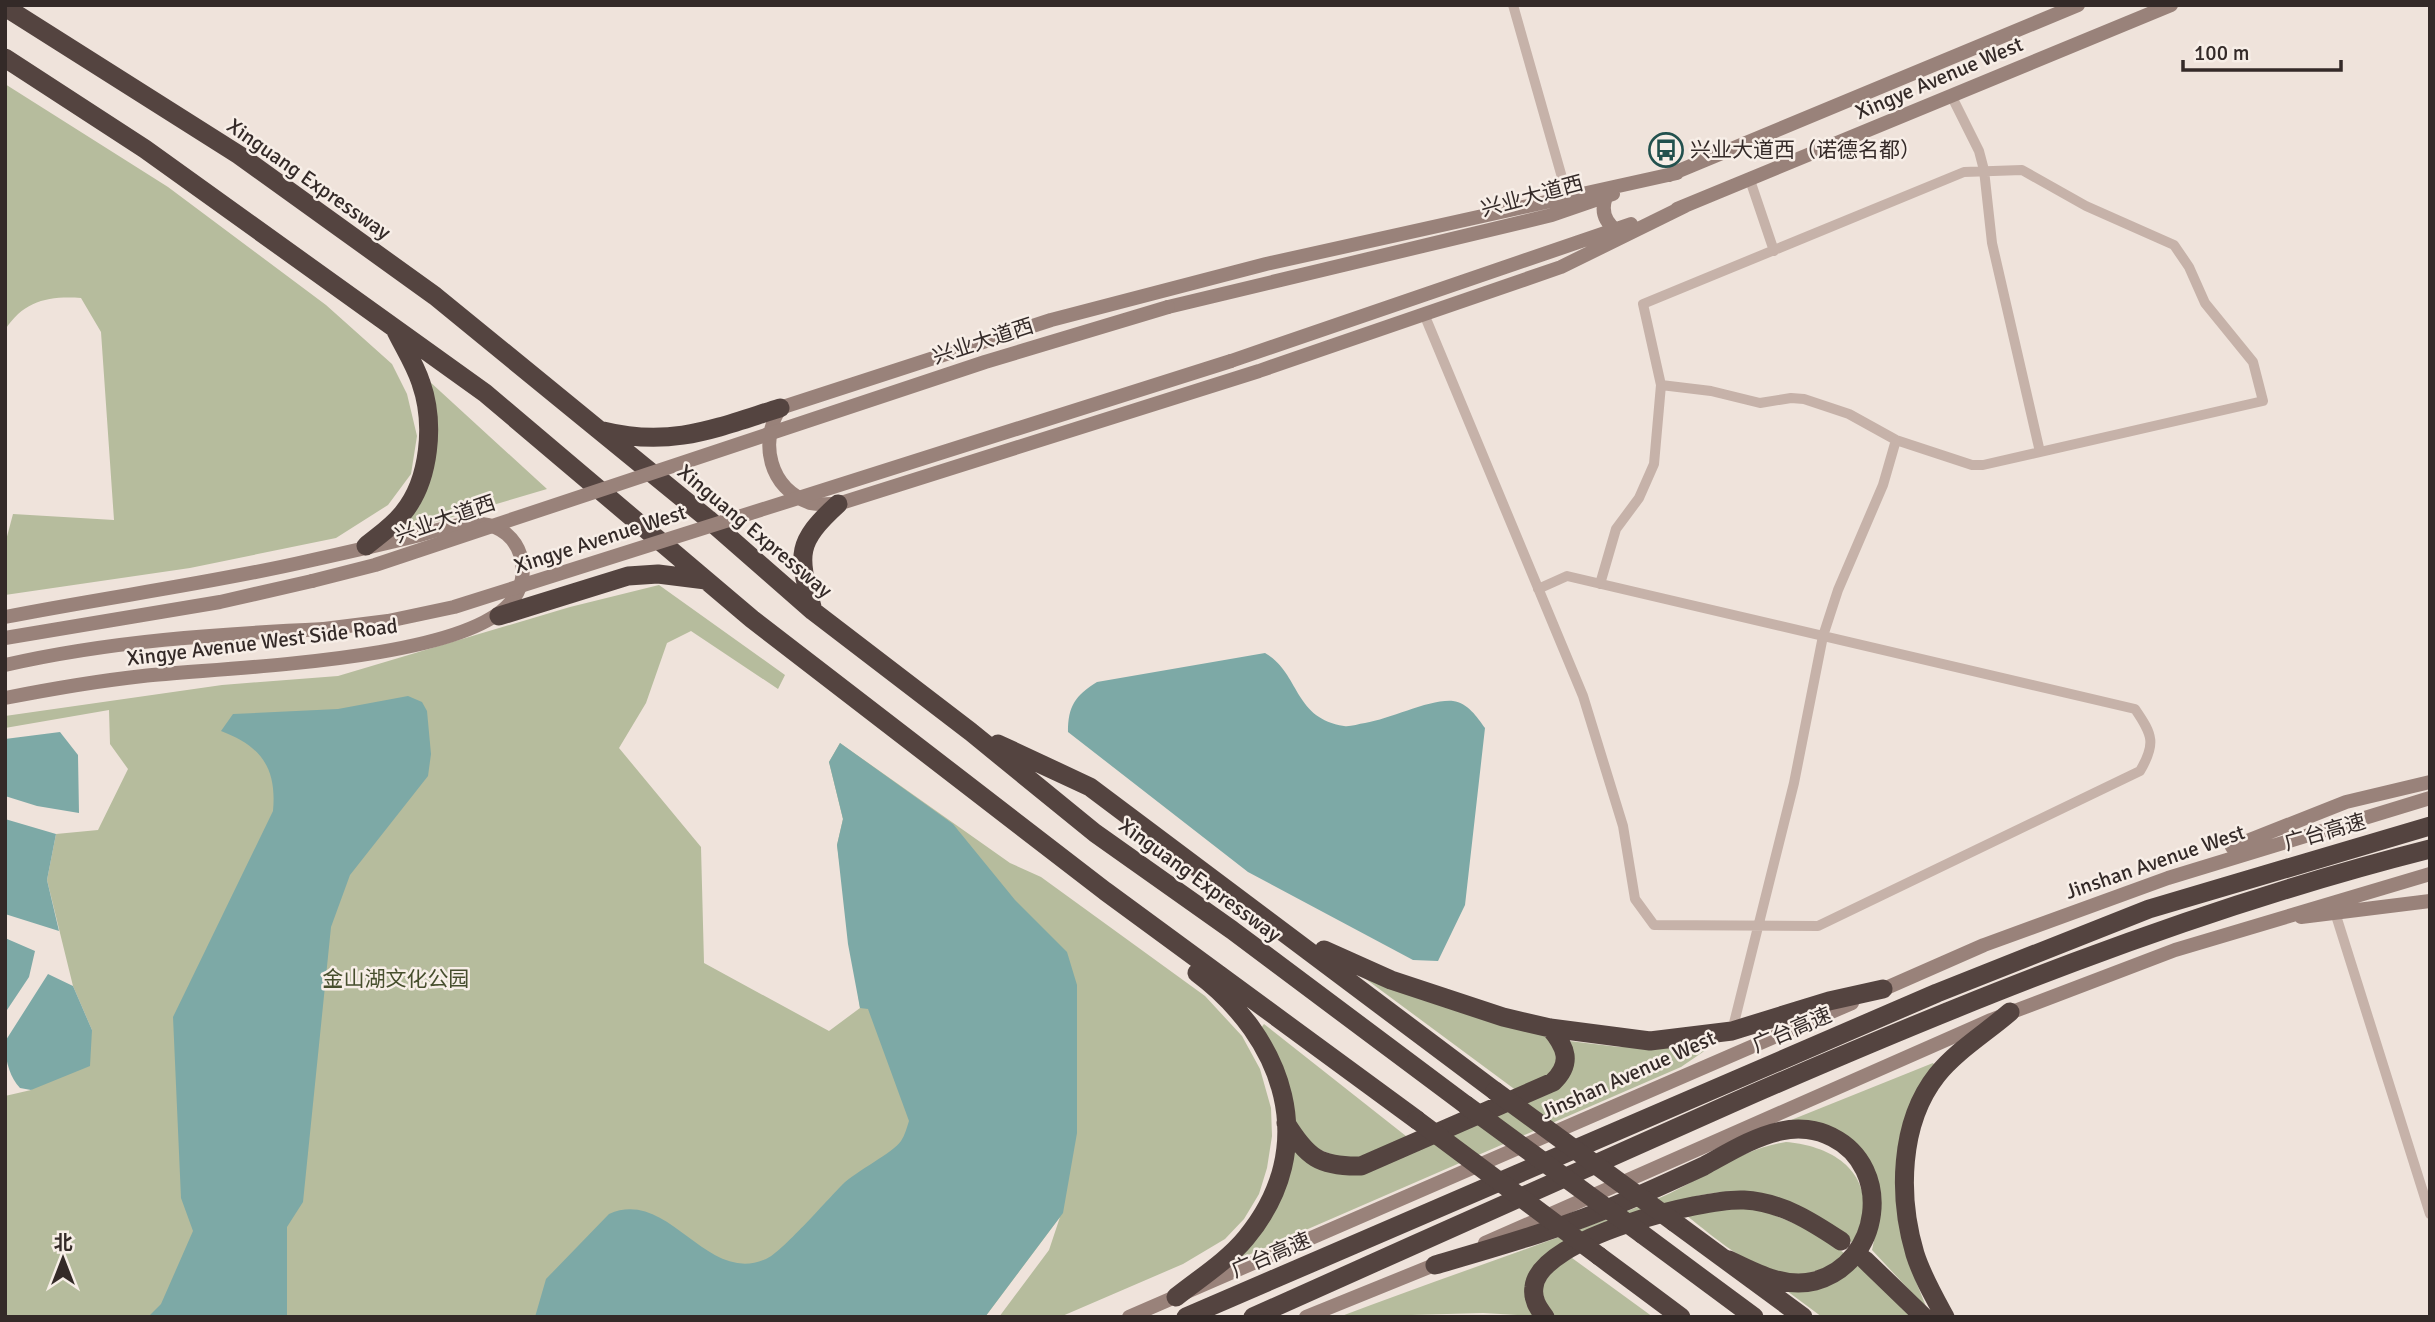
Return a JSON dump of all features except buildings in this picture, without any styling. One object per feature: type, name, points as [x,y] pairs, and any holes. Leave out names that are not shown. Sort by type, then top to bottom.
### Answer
[{"type":"highway","name":"Xinguang Expressway","points":[[5,7],[239,155],[435,296],[813,611],[971,732],[1095,833],[1232,930],[1754,1317]]},
{"type":"highway","points":[[5,58],[145,149],[485,393],[706,580],[993,804],[1681,1317]]},
{"type":"highway","points":[[366,546],[403,513],[424,470],[427,452],[428,431],[422,384],[393,325]]},
{"type":"highway","points":[[596,428],[632,438],[684,437],[780,408]]},
{"type":"highway","points":[[813,611],[802,554],[812,531],[838,504]]},
{"type":"highway","points":[[499,616],[628,576],[658,574],[706,580]]},
{"type":"highway","points":[[971,732],[1090,786],[1495,1091],[1803,1317]]},
{"type":"highway","points":[[993,804],[1046,860],[1211,983],[1249,1021],[1275,1064],[1286,1122],[1283,1166],[1269,1206],[1245,1240],[1176,1297]]},
{"type":"highway","name":"广台高速","points":[[1186,1317],[1937,993],[2112,924],[2305,861],[2430,826]]},
{"type":"highway","name":"广台高速","points":[[1253,1317],[1789,1078],[1966,1004],[2159,931],[2366,866],[2430,849]]},
{"type":"highway","points":[[1282,929],[1391,980],[1456,1003],[1550,1028],[1650,1041],[1732,1031],[1829,1000],[1884,989]]},
{"type":"highway","points":[[1945,1317],[1927,1284],[1909,1231],[1906,1174],[1914,1114],[1938,1074],[2010,1012]]},
{"type":"highway","points":[[1286,1122],[1302,1149],[1320,1161],[1340,1166],[1361,1166],[1553,1082],[1561,1074],[1566,1060],[1565,1049],[1550,1028]]},
{"type":"highway","points":[[1435,1265],[1539,1236],[1623,1203],[1742,1145],[1777,1132],[1809,1129],[1832,1136],[1849,1147],[1866,1168],[1873,1192],[1874,1216],[1856,1251],[1828,1276],[1814,1281],[1781,1282],[1763,1277],[1729,1261]]},
{"type":"highway","points":[[1545,1317],[1534,1298],[1534,1285],[1549,1264],[1617,1227],[1683,1206],[1711,1200],[1770,1204],[1815,1223],[1841,1241]]},
{"type":"highway","points":[[1865,1260],[1924,1317]]},
{"type":"main road","name":"Xingye Avenue West","points":[[1677,173],[2078,5]]},
{"type":"main road","name":"Xingye Avenue West","points":[[1685,206],[2171,5]]},
{"type":"main road","points":[[1677,173],[1567,195],[1266,264],[1051,320],[780,408],[769,433],[770,463],[794,495],[812,504],[838,504],[1259,371],[1561,267],[1685,206]]},
{"type":"main road","name":"兴业大道西","points":[[5,638],[220,602],[375,565],[985,362],[1168,307],[1552,215],[1677,173]]},
{"type":"main road","points":[[1606,197],[1602,207],[1607,223],[1616,230],[1685,206]]},
{"type":"main road","name":"Xingye Avenue West","points":[[5,665],[106,646],[214,634],[324,629],[388,621],[454,607],[1231,361],[1616,230]]},
{"type":"main road","name":"Xingye Avenue West Side Road","points":[[5,617],[307,561],[456,525],[483,524],[501,529],[519,548],[525,572],[520,592],[499,616],[448,636],[398,649],[298,663],[141,676],[5,698]]},
{"type":"main road","points":[[2168,878],[2268,832],[2346,802],[2430,782]]},
{"type":"main road","name":"Jinshan Avenue West","points":[[1129,1317],[1984,945],[2258,848],[2430,798]]},
{"type":"main road","points":[[2333,908],[2430,874]]},
{"type":"main road","points":[[1306,1317],[1435,1265],[1767,1116],[2010,1012],[2175,950],[2264,921],[2333,908],[2430,901]]},
{"type":"street","points":[[1513,5],[1567,195]]},
{"type":"street","points":[[1951,95],[1979,151],[1984,170],[1992,243],[2040,452]]},
{"type":"street","points":[[1600,584],[1616,529],[1639,498],[1654,464],[1661,385],[1643,304],[1964,172],[2022,170],[2086,206],[2174,245],[2189,267],[2205,303],[2253,362],[2263,401],[1972,465],[1896,440],[1849,414],[1804,399],[1791,398],[1760,403],[1711,391],[1661,385]]},
{"type":"street","points":[[1750,180],[1774,251]]},
{"type":"street","points":[[1424,314],[1538,589],[1583,696],[1608,769],[1623,825],[1635,900],[1654,925],[1818,926],[2140,771],[2152,751],[2149,729],[2136,709],[1567,576],[1538,589]]},
{"type":"street","points":[[1732,1031],[1794,783],[1823,636],[1838,590],[1883,485],[1896,440]]},
{"type":"street","points":[[2333,908],[2430,1214]]},
{"type":"green space","points":[[5,84],[168,187],[326,305],[392,364],[407,394],[417,436],[411,474],[388,505],[336,538],[190,568],[5,595],[5,544],[13,514],[114,520],[101,332],[81,298],[57,298],[37,302],[20,312],[5,330]]},
{"type":"green space","points":[[429,381],[547,489],[395,534],[420,505]]},
{"type":"green space","name":"金山湖文化公园","points":[[659,585],[785,675],[778,689],[691,631],[667,643],[646,703],[619,748],[701,847],[704,963],[829,1031],[860,1008],[837,845],[843,819],[829,762],[840,743],[1010,863],[1041,877],[1205,996],[1242,1036],[1260,1069],[1271,1108],[1272,1136],[1267,1168],[1259,1194],[1244,1219],[1225,1239],[1183,1264],[1060,1317],[999,1317],[1049,1250],[1060,1217],[985,1317],[5,1317],[5,1096],[31,1090],[92,1030],[73,986],[47,880],[56,834],[98,830],[128,769],[110,744],[109,710],[5,728],[5,716],[222,685],[338,676],[570,607]]},
{"type":"green space","points":[[1359,974],[1543,1034],[1560,1053],[1552,1075],[1517,1091]]},
{"type":"green space","points":[[1264,1024],[1411,1140],[1348,1161],[1306,1144],[1292,1119],[1261,1028]]},
{"type":"green space","points":[[1569,1041],[1619,1047],[1716,1043],[1681,1067],[1232,1262],[1292,1144],[1327,1170],[1563,1082]]},
{"type":"green space","points":[[1933,1063],[1936,1067],[1906,1113],[1915,1279],[1927,1309],[1872,1250],[1878,1222],[1877,1203],[1837,1143],[1776,1126]]},
{"type":"green space","points":[[1786,1142],[1826,1152],[1848,1167],[1856,1178],[1862,1191],[1864,1206],[1854,1244],[1786,1205],[1743,1192],[1720,1192],[1696,1196],[1644,1213],[1547,1256],[1533,1316],[1483,1313],[1339,1317],[1655,1200],[1751,1151]]},
{"type":"green space","points":[[1754,1207],[1823,1235],[1846,1255],[1824,1268],[1802,1274],[1782,1273],[1743,1258],[1687,1216],[1695,1210]]},
{"type":"green space","points":[[1572,1258],[1653,1317],[1555,1317],[1550,1314],[1541,1290],[1553,1271]]},
{"type":"green space","points":[[1857,1262],[1916,1317],[1822,1317],[1783,1288]]},
{"type":"water","points":[[1265,653],[1285,672],[1306,705],[1327,721],[1351,726],[1433,703],[1453,701],[1468,708],[1485,728],[1465,905],[1438,961],[1413,960],[1248,872],[1068,732],[1069,715],[1074,702],[1097,682]]},
{"type":"water","points":[[408,696],[422,702],[427,711],[431,754],[428,776],[350,875],[331,927],[303,1202],[287,1227],[287,1317],[148,1317],[161,1304],[193,1231],[181,1198],[173,1017],[273,811],[272,782],[264,761],[247,744],[221,731],[233,714],[338,709]]},
{"type":"water","points":[[60,732],[78,755],[79,813],[37,806],[5,796],[5,739]]},
{"type":"water","points":[[840,743],[953,824],[1015,900],[1067,952],[1077,985],[1077,1133],[1063,1213],[985,1317],[535,1317],[546,1279],[609,1214],[631,1209],[650,1213],[725,1260],[744,1264],[766,1259],[793,1237],[842,1185],[897,1146],[902,1139],[909,1121],[868,1009],[860,1008],[848,944],[837,845],[843,819],[829,762]]},
{"type":"water","points":[[5,819],[56,834],[47,880],[59,931],[5,914]]},
{"type":"water","points":[[5,938],[35,951],[29,977],[5,1013]]},
{"type":"water","points":[[48,974],[73,986],[92,1030],[90,1066],[31,1090],[20,1088],[8,1066],[6,1040]]},
{"type":"place","name":"兴业大道西（诺德名都）","points":[[1666,150]]}]
